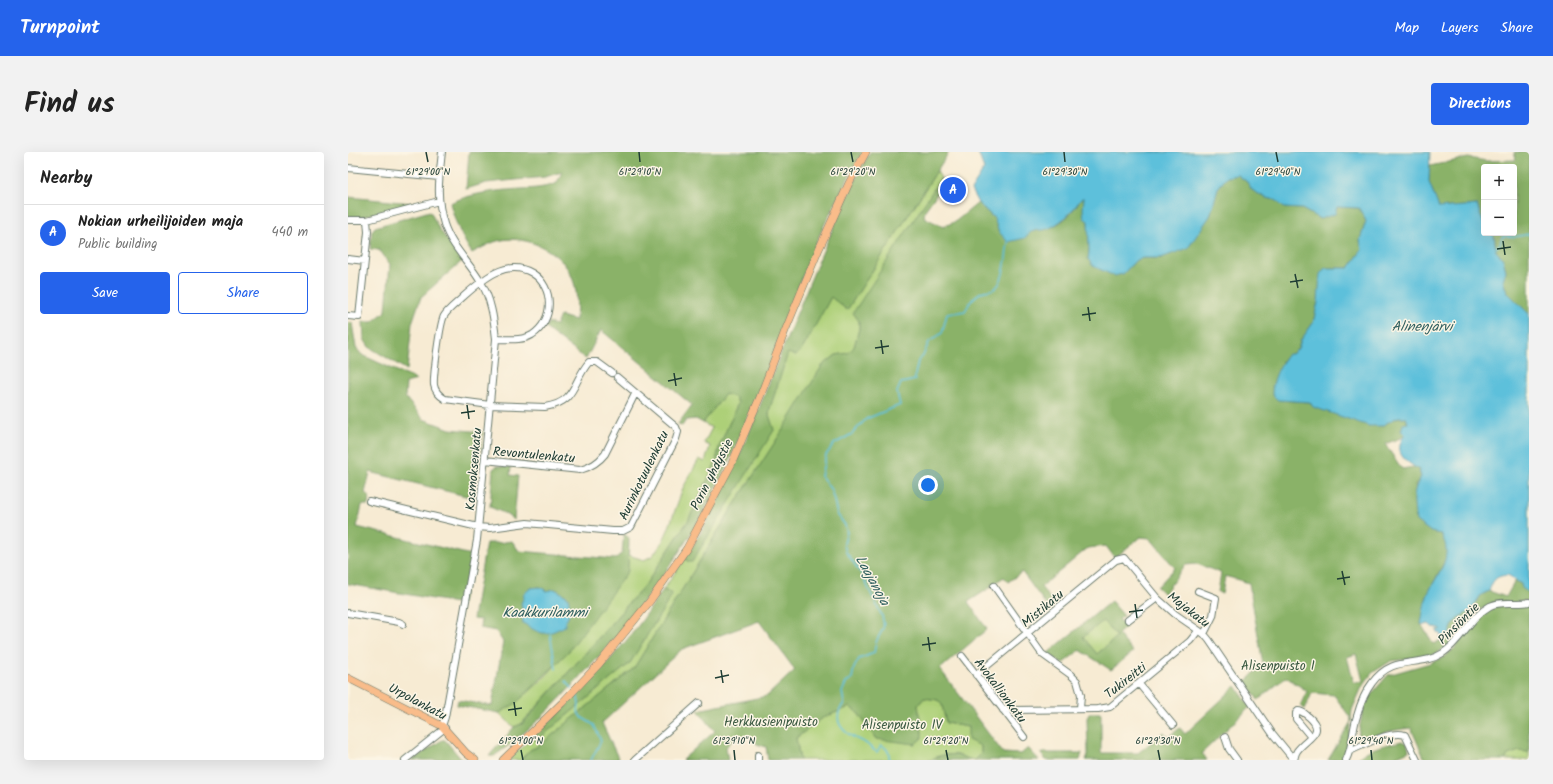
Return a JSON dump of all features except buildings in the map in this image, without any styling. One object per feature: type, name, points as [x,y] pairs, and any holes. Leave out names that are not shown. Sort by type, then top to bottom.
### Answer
[{"type":"main road","name":"Porin yhdystie","points":[[502,760],[562,703],[599,664],[650,601],[686,548],[732,463],[760,398],[785,331],[819,249],[866,152]]},
{"type":"main road","name":"Urpolankatu","points":[[348,678],[444,727],[469,758],[476,760]]},
{"type":"street","name":"Kosmoksenkatu","points":[[442,152],[438,189],[444,225],[452,241],[481,281],[486,291],[496,339],[478,527],[469,589],[444,727]]},
{"type":"street","points":[[348,168],[439,177]]},
{"type":"street","points":[[348,220],[367,220],[439,201]]},
{"type":"street","points":[[348,316],[359,317],[368,232],[367,220]]},
{"type":"street","points":[[348,259],[365,261]]},
{"type":"street","points":[[490,405],[445,399],[437,392],[434,386],[441,322],[448,312],[481,281],[501,270],[512,268],[524,269],[535,275],[544,285],[547,291],[549,311],[539,328],[532,335],[522,339],[496,339]]},
{"type":"street","name":"Aurinkotuulenkatu","points":[[478,527],[490,528],[527,523],[623,532],[631,527],[676,439],[678,432],[676,427],[635,394],[615,375],[597,362],[589,362],[571,394],[561,403],[553,406],[537,408],[490,405]]},
{"type":"street","name":"Revontulenkatu","points":[[485,460],[579,470],[586,468],[599,461],[605,454],[635,394]]},
{"type":"street","points":[[369,501],[478,527]]},
{"type":"street","name":"Majakatu","points":[[1121,558],[1124,558],[1157,598],[1209,640],[1272,733],[1294,760]]},
{"type":"street","name":"Mistikatu","points":[[976,675],[1028,634],[1116,560],[1121,558]]},
{"type":"street","points":[[994,586],[1042,654],[1071,675],[1077,682],[1081,695],[1080,709]]},
{"type":"street","name":"Tukireitti","points":[[1003,710],[1098,709],[1110,706],[1139,684],[1201,632],[1213,616],[1216,598],[1198,591]]},
{"type":"street","points":[[1128,620],[1157,598]]},
{"type":"street","name":"Pinsiöntie","points":[[1346,760],[1350,752],[1357,716],[1367,690],[1380,673],[1388,667],[1434,658],[1443,653],[1480,613],[1492,605],[1520,604],[1529,602]]},
{"type":"street","points":[[348,613],[403,624]]},
{"type":"street","name":"Avokallionkatu","points":[[962,656],[1024,737]]},
{"type":"street","points":[[1139,684],[1173,726]]},
{"type":"street","points":[[635,760],[698,703]]},
{"type":"street","points":[[405,760],[444,727]]},
{"type":"street","points":[[1350,752],[1376,739],[1401,734],[1405,735],[1417,760]]},
{"type":"street","points":[[1225,737],[1229,749],[1237,760]]},
{"type":"street","points":[[1294,760],[1297,751],[1311,737]]},
{"type":"green space","points":[[469,152],[862,152],[816,242],[743,429],[728,464],[693,530],[646,598],[608,646],[547,712],[508,746],[494,756],[489,756],[514,727],[522,724],[648,581],[688,521],[716,462],[719,447],[738,403],[735,397],[725,394],[703,423],[696,419],[686,420],[682,426],[678,424],[692,405],[601,330],[586,359],[545,328],[548,323],[556,325],[560,316],[576,320],[576,293],[572,277],[567,267],[550,251],[516,239],[494,242],[472,253],[459,229],[450,203],[486,192],[539,188],[551,185],[557,183],[562,172],[545,177],[486,183],[466,189]]},
{"type":"green space","points":[[870,152],[949,152],[847,310],[831,297],[803,348],[796,356],[788,353],[770,408],[769,415],[774,430],[692,562],[688,562],[685,558],[700,534],[726,485],[759,409],[822,254],[845,202]]},
{"type":"green space","points":[[1514,152],[1529,152],[1529,314],[1509,294],[1505,287],[1503,280],[1506,271],[1503,259],[1496,251],[1494,236],[1517,236],[1517,164],[1481,164],[1481,216],[1477,205],[1439,208],[1429,182],[1430,166],[1468,158],[1487,161],[1516,160]]},
{"type":"green space","points":[[937,171],[941,178],[859,321],[859,329],[854,347],[848,353],[836,355],[822,366],[911,324],[779,436],[731,510],[634,668],[539,746],[530,750],[520,760],[509,760],[533,736],[536,741],[630,663],[671,592],[663,590],[685,558],[688,562],[774,430],[769,415],[770,408],[788,352],[803,348],[831,297],[847,310]]},
{"type":"green space","points":[[1238,175],[1247,182],[1252,190],[1266,198],[1276,200],[1284,208],[1302,209],[1320,219],[1337,207],[1359,208],[1366,221],[1360,240],[1362,250],[1349,268],[1325,268],[1321,274],[1318,302],[1313,323],[1301,340],[1298,349],[1283,360],[1272,387],[1278,400],[1310,402],[1381,426],[1398,417],[1406,417],[1406,433],[1403,436],[1385,444],[1402,469],[1414,467],[1419,470],[1421,477],[1415,485],[1431,532],[1441,534],[1446,543],[1447,557],[1427,595],[1421,624],[1433,644],[1448,637],[1453,624],[1459,617],[1470,611],[1481,595],[1489,591],[1506,597],[1515,581],[1521,584],[1529,593],[1529,600],[1480,609],[1450,644],[1439,652],[1430,656],[1391,661],[1372,673],[1362,687],[1352,710],[1351,719],[1334,695],[1312,693],[1305,709],[1300,706],[1307,691],[1286,677],[1258,700],[1246,681],[1263,664],[1249,583],[1225,576],[1222,594],[1218,592],[1221,573],[1197,564],[1185,565],[1164,594],[1157,587],[1175,568],[1150,538],[1140,537],[1115,558],[1106,546],[1088,548],[1041,587],[1056,606],[1050,610],[1022,572],[1008,582],[1004,577],[968,602],[987,629],[940,669],[1003,753],[1021,754],[1028,748],[1039,760],[975,760],[981,754],[981,746],[968,740],[968,727],[946,723],[942,705],[938,700],[924,698],[918,705],[922,738],[915,744],[876,739],[858,713],[850,707],[824,717],[796,738],[800,760],[768,760],[766,747],[757,744],[750,737],[734,739],[726,747],[728,760],[682,760],[715,731],[698,710],[767,696],[795,670],[759,621],[682,649],[602,723],[619,760],[520,760],[530,750],[539,746],[634,668],[822,366],[836,355],[848,353],[854,347],[859,329],[859,321],[853,313],[941,178],[942,187],[925,210],[924,217],[943,227],[956,221],[978,203],[994,218],[999,232],[1036,231],[1061,222],[1070,214],[1082,198],[1085,198],[1084,209],[1088,222],[1089,236],[1088,259],[1093,266],[1123,274],[1136,260],[1143,258],[1161,258],[1199,230],[1210,216],[1218,188],[1227,177]],"holes":[[[1356,654],[1363,681],[1354,683],[1347,657]]]},
{"type":"green space","points":[[348,197],[412,203],[358,218],[348,217]]},
{"type":"green space","points":[[430,211],[438,227],[462,261],[421,297],[412,323],[407,370],[369,347],[364,339],[363,322],[372,322],[386,311],[390,264],[379,250],[370,249],[372,231],[375,227]]},
{"type":"green space","points":[[348,322],[352,323],[356,348],[362,355],[417,380],[406,383],[405,397],[423,419],[450,429],[483,432],[474,498],[370,472],[365,493],[369,496],[368,505],[362,505],[357,527],[471,555],[462,604],[348,584]]},
{"type":"green space","points":[[725,394],[735,397],[738,403],[719,447],[716,462],[688,521],[648,581],[583,656],[521,724],[514,727],[499,713],[538,683],[556,665],[572,645],[601,603],[628,561],[628,555],[644,560],[652,556],[661,545],[683,488],[699,459],[705,462],[710,446],[704,443],[712,428],[703,423]]},
{"type":"green space","points":[[497,466],[511,467],[510,475],[518,476],[514,520],[504,513],[490,507],[493,469]]},
{"type":"green space","points":[[624,534],[629,538],[628,571],[569,651],[515,704],[499,713],[457,705],[458,700],[492,706],[503,642],[496,631],[480,628],[481,620],[473,619],[486,543],[512,541],[519,551],[615,559],[622,553]],"holes":[[[540,587],[547,591],[555,589],[568,597],[569,615],[567,620],[564,622],[540,632],[523,623],[522,604],[531,588]]]},
{"type":"green space","points":[[663,590],[671,592],[672,595],[630,663],[536,741],[533,736],[586,685],[611,658],[635,630]]},
{"type":"green space","points":[[1111,601],[1124,616],[1119,619],[1126,627],[1118,634],[1133,652],[1111,670],[1080,650],[1062,664],[1048,653]],"holes":[[[1103,621],[1117,637],[1097,654],[1083,637]]]},
{"type":"green space","points":[[1529,605],[1529,752],[1519,751],[1508,755],[1505,760],[1425,760],[1411,728],[1384,733],[1359,743],[1358,736],[1362,715],[1368,698],[1388,675],[1442,658],[1454,649],[1483,613],[1496,606]]},
{"type":"green space","points":[[1103,620],[1117,637],[1097,654],[1083,637]]},
{"type":"green space","points":[[1236,686],[1250,707],[1202,753],[1207,760],[1086,760],[1088,754],[1087,718],[1089,713],[1101,713],[1101,753],[1138,753],[1164,732],[1168,737],[1180,728],[1185,734]]},
{"type":"green space","points":[[924,698],[938,700],[942,705],[946,723],[968,727],[981,746],[981,754],[975,760],[950,755],[940,756],[931,760],[800,760],[796,738],[824,717],[850,707],[858,713],[876,739],[922,733],[918,705]]},
{"type":"green space","points":[[1350,723],[1347,751],[1342,760],[1328,760]]},
{"type":"green space","points":[[442,740],[445,740],[462,760],[412,760]]},
{"type":"green space","points":[[1402,741],[1407,743],[1409,751],[1388,760],[1356,760],[1372,749]]},
{"type":"green space","points":[[1519,751],[1529,752],[1529,760],[1505,760],[1508,755]]},
{"type":"green space","points":[[1082,753],[1080,760],[1046,760],[1041,754]]},
{"type":"green space","points":[[950,755],[975,760],[931,760],[940,756]]},
{"type":"water","name":"Alinenjärvi","points":[[978,152],[1430,152],[1429,182],[1439,208],[1477,205],[1481,216],[1481,236],[1494,236],[1496,251],[1503,259],[1506,271],[1503,280],[1505,287],[1509,294],[1529,314],[1529,593],[1522,588],[1521,584],[1508,575],[1500,576],[1493,581],[1489,591],[1481,595],[1470,611],[1459,617],[1453,624],[1448,637],[1440,641],[1441,635],[1436,630],[1440,630],[1440,628],[1432,627],[1429,624],[1421,624],[1427,597],[1443,565],[1446,551],[1445,543],[1441,534],[1431,532],[1416,521],[1414,493],[1421,477],[1419,470],[1409,463],[1400,452],[1401,441],[1405,434],[1401,431],[1403,424],[1408,423],[1406,417],[1398,417],[1381,426],[1369,426],[1313,407],[1310,402],[1278,400],[1272,395],[1275,379],[1282,363],[1288,354],[1292,354],[1298,349],[1301,340],[1313,323],[1318,302],[1320,274],[1325,268],[1349,268],[1362,250],[1360,240],[1366,221],[1359,208],[1337,207],[1335,214],[1320,219],[1302,209],[1284,208],[1276,200],[1266,198],[1252,190],[1247,182],[1238,175],[1227,177],[1218,188],[1210,216],[1188,248],[1161,258],[1143,258],[1136,260],[1123,274],[1114,276],[1093,266],[1088,259],[1088,221],[1084,218],[1084,198],[1082,198],[1056,225],[1043,230],[1031,232],[1025,238],[1008,242],[999,232],[994,218],[978,203],[971,190],[984,169]]},
{"type":"water","name":"Kaakkurilammi","points":[[540,587],[547,591],[555,589],[568,597],[569,600],[569,614],[565,622],[565,626],[553,632],[540,632],[523,623],[521,603],[524,597],[523,594],[531,588]]},
{"type":"waterway","points":[[1496,248],[1500,244],[1502,237],[1514,237],[1529,234]]},
{"type":"waterway","name":"Laajanoja","points":[[889,760],[889,753],[887,749],[881,745],[877,752],[867,744],[850,735],[839,724],[838,719],[840,709],[844,703],[842,692],[846,683],[852,678],[854,668],[859,659],[874,653],[876,642],[884,624],[882,616],[861,573],[846,552],[844,544],[847,532],[845,525],[837,514],[831,490],[821,476],[826,455],[834,444],[852,434],[866,419],[900,405],[897,392],[901,383],[915,380],[918,361],[923,356],[929,342],[942,333],[947,314],[965,311],[975,297],[984,291],[993,290],[998,286],[1003,275],[1008,242]]},
{"type":"waterway","points":[[550,634],[556,669]]},
{"type":"waterway","points":[[566,681],[572,688]]},
{"type":"waterway","points":[[577,694],[579,704],[578,712],[581,717],[594,725],[601,741],[591,760]]},
{"type":"place","name":"Nokian urheilijoiden maja","points":[[953,190]]},
{"type":"park label","name":"Alisenpuisto I","points":[[1278,665]]},
{"type":"park label","name":"Herkkusienipuisto","points":[[771,721]]},
{"type":"park label","name":"Alisenpuisto IV","points":[[902,724]]}]
